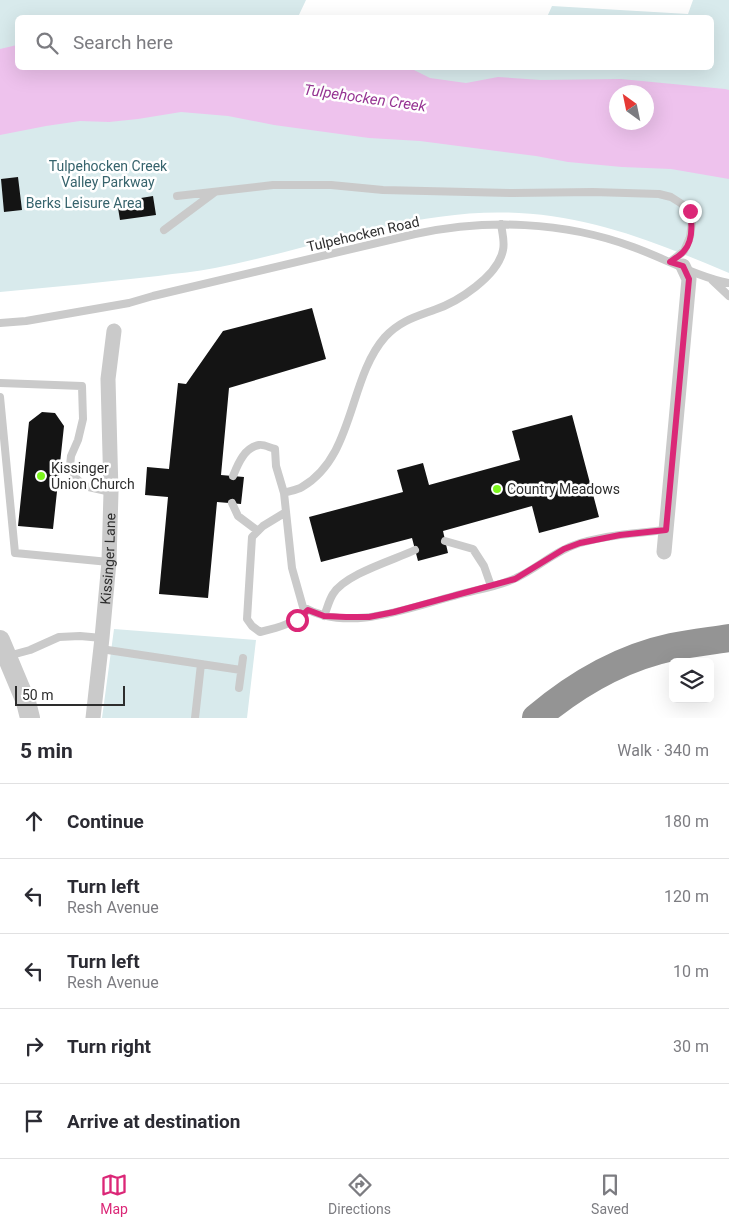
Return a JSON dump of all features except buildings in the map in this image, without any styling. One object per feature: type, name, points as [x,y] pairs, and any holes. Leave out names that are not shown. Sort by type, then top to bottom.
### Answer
[{"type":"highway","points":[[536,718],[567,693],[606,670],[650,653],[672,647],[729,638]]},
{"type":"street","points":[[664,552],[689,279],[677,264]]},
{"type":"street","name":"Kissinger Lane","points":[[93,718],[109,562],[111,492],[108,379],[114,331]]},
{"type":"street","points":[[2,651],[26,702],[30,718]]},
{"type":"lane","points":[[176,196],[273,185],[331,185],[383,190],[659,194],[671,197],[690,211],[692,222],[690,238],[677,264]]},
{"type":"lane","points":[[164,230],[217,191]]},
{"type":"lane","points":[[284,493],[309,482],[322,471],[330,460],[349,420],[371,357],[384,338],[398,324],[411,317],[436,310],[463,296],[498,265],[504,248],[501,224]]},
{"type":"lane","name":"Tulpehocken Road","points":[[0,323],[26,321],[129,304],[153,296],[442,228],[501,224],[535,225],[593,234],[632,246],[712,280],[729,283]]},
{"type":"lane","points":[[712,280],[729,296]]},
{"type":"lane","points":[[0,383],[82,386],[84,419],[71,456],[70,466],[75,477],[84,486],[111,492]]},
{"type":"lane","points":[[0,397],[15,553],[109,562]]},
{"type":"lane","points":[[233,476],[239,459],[253,447],[261,444],[275,450],[276,466],[284,493],[292,568],[302,607],[324,616],[369,617],[515,579],[564,549],[580,543],[620,535],[666,530]]},
{"type":"lane","points":[[232,503],[238,516],[258,531]]},
{"type":"lane","points":[[286,512],[252,536],[247,619],[260,632],[286,626],[297,620],[308,610]]},
{"type":"lane","points":[[445,541],[473,549],[484,566],[491,586]]},
{"type":"lane","points":[[324,616],[333,593],[342,584],[356,575],[415,550]]},
{"type":"lane","points":[[2,651],[30,650],[59,637],[102,643],[201,664],[242,670]]},
{"type":"lane","points":[[239,688],[243,658]]},
{"type":"lane","points":[[195,718],[201,664]]},
{"type":"green space","name":"Tulpehocken Creek Valley Parkway","points":[[0,0],[306,0],[299,15],[15,15],[15,70],[714,70],[714,15],[548,15],[552,6],[688,14],[693,0],[729,0],[729,273],[652,242],[601,226],[574,220],[519,213],[480,213],[442,216],[403,223],[253,260],[208,269],[0,292]]},
{"type":"green space","points":[[114,629],[256,640],[247,718],[102,718]]},
{"type":"water","name":"Tulpehocken Creek","points":[[15,45],[15,70],[414,70],[430,78],[466,83],[498,77],[541,80],[621,79],[729,90],[729,179],[671,169],[568,162],[420,141],[369,138],[274,125],[228,116],[181,112],[138,119],[109,122],[80,121],[0,135],[0,49]]},
{"type":"place","name":"Kissinger Union Church","points":[[41,476]]},
{"type":"place","name":"Country Meadows","points":[[497,489]]},
{"type":"route","points":[[297,620],[308,610],[324,616],[346,617],[369,617],[394,612],[515,579],[564,549],[580,543],[620,535],[666,530],[689,279],[683,266],[670,262],[684,251],[690,238],[692,222],[690,211]]},
{"type":"park label","name":"Berks Leisure Area","points":[[84,203]]}]
